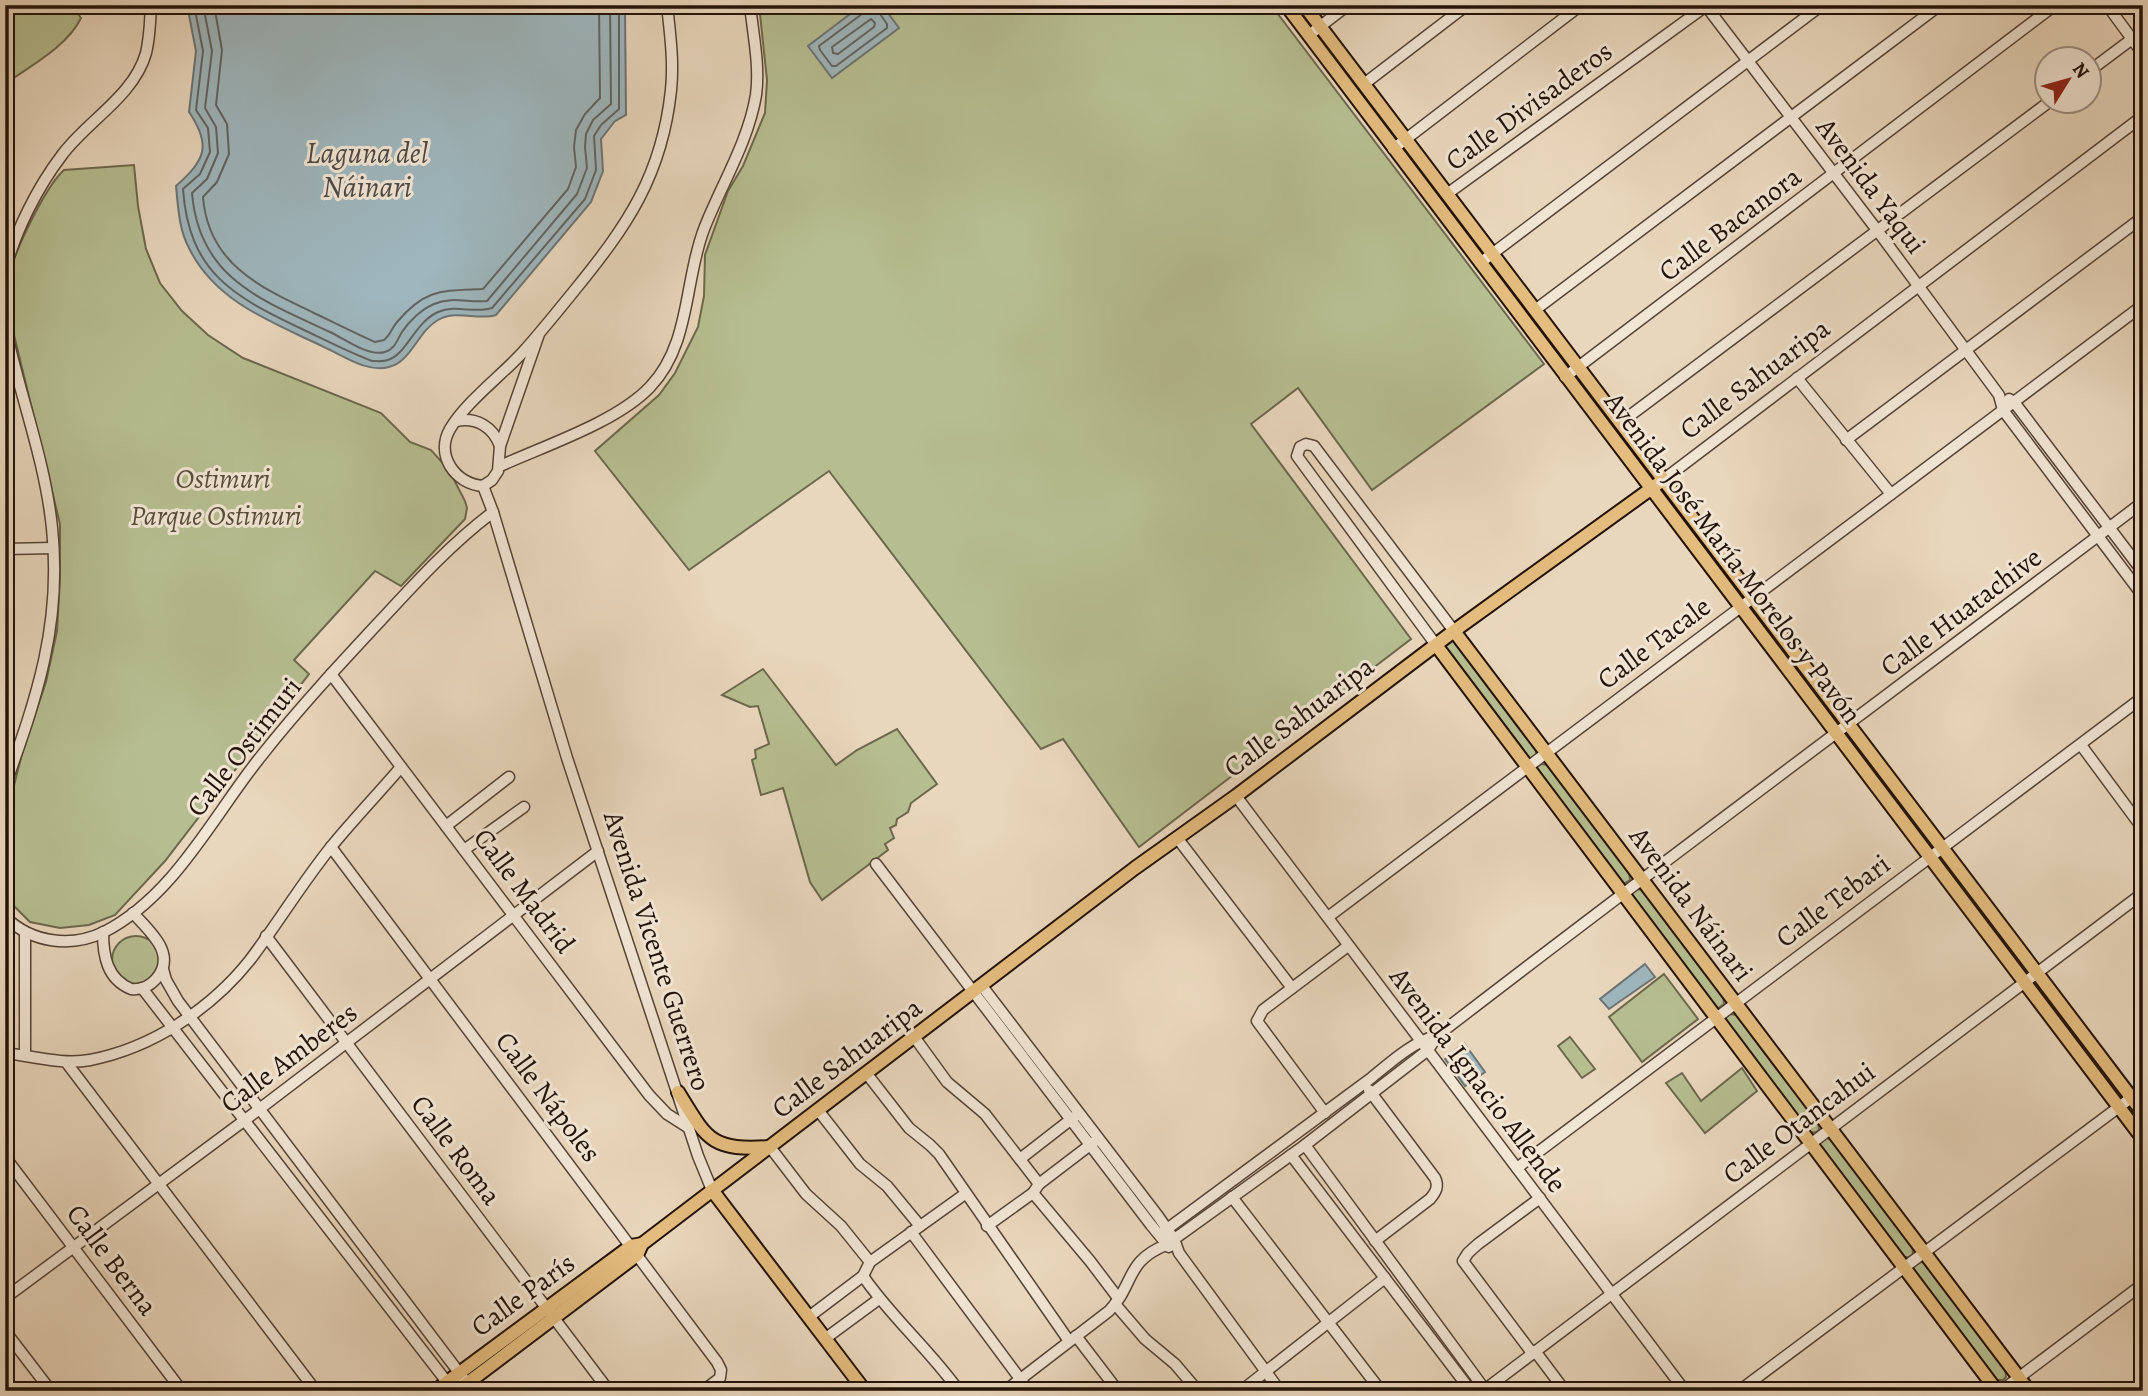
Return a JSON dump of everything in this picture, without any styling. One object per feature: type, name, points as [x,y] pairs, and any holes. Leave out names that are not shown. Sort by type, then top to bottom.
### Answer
[{"type":"main road","name":"Avenida José María Morelos y Pavón","points":[[1286,5],[2143,1139]]},
{"type":"main road","name":"Avenida José María Morelos y Pavón","points":[[1304,5],[2143,1112]]},
{"type":"main road","name":"Calle Sahuaripa","points":[[712,1190],[1135,868],[1663,480]]},
{"type":"main road","name":"Avenida Náinari","points":[[1454,631],[2029,1391]]},
{"type":"main road","name":"Avenida Náinari","points":[[1436,645],[1999,1391]]},
{"type":"main road","points":[[678,1092],[704,1131],[720,1144],[735,1149],[770,1147]]},
{"type":"main road","name":"Calle París","points":[[435,1391],[459,1385],[712,1190]]},
{"type":"main road","name":"Avenida Vicente Guerrero","points":[[712,1190],[810,1316],[864,1391]]},
{"type":"street","points":[[5,270],[9,254],[27,215],[60,157],[136,74],[146,51],[150,5]]},
{"type":"street","points":[[539,334],[500,446],[500,466],[492,480],[483,486],[462,480],[448,463],[446,440],[456,421],[539,334],[620,232],[649,178],[659,152],[671,90],[671,44],[667,5]]},
{"type":"street","points":[[500,466],[617,413],[643,394],[664,370],[679,337],[696,251],[744,136],[756,96],[755,48],[750,5]]},
{"type":"street","points":[[1309,35],[1348,5]]},
{"type":"street","points":[[1364,85],[1467,5]]},
{"type":"street","points":[[1393,149],[1581,5]]},
{"type":"street","points":[[1480,263],[1822,5]]},
{"type":"street","points":[[1535,310],[1940,5]]},
{"type":"street","name":"Calle Bacanora","points":[[1566,377],[2055,5]]},
{"type":"street","points":[[2107,5],[2143,54]]},
{"type":"street","name":"Avenida Yaqui","points":[[1706,6],[1877,230],[1999,395],[2003,410],[2143,596]]},
{"type":"street","name":"Calle Divisaderos","points":[[1447,194],[1706,6]]},
{"type":"street","points":[[2102,62],[2132,39]]},
{"type":"street","points":[[1620,423],[2032,115]]},
{"type":"street","name":"Calle Sahuaripa","points":[[1663,480],[2143,117]]},
{"type":"street","points":[[1846,440],[2143,217]]},
{"type":"street","name":"Calle Tacale","points":[[1328,917],[2143,305]]},
{"type":"street","points":[[5,326],[44,482],[53,548],[51,620],[44,665],[5,786]]},
{"type":"street","points":[[1797,377],[1892,494]]},
{"type":"street","name":"Avenida Yaqui","points":[[1999,395],[2014,402],[2143,572]]},
{"type":"street","points":[[456,421],[470,419],[484,424],[494,433],[500,446]]},
{"type":"street","name":"Avenida Náinari","points":[[1436,645],[1297,456],[1298,449],[1303,445],[1314,446],[1454,631]]},
{"type":"street","name":"Avenida Vicente Guerrero","points":[[483,486],[567,758],[712,1190]]},
{"type":"street","name":"Calle Huatachive","points":[[1154,1250],[1170,1242],[1305,1145],[1428,1050],[1438,1035],[1621,893],[1849,725],[2143,502]]},
{"type":"street","name":"Calle Ostimuri","points":[[5,917],[25,933],[76,941],[103,932],[133,913],[176,870],[262,755],[331,674],[441,555],[493,512]]},
{"type":"street","points":[[5,549],[53,548]]},
{"type":"street","name":"Calle Madrid","points":[[331,674],[649,1096],[667,1114],[690,1128]]},
{"type":"street","name":"Calle Tebari","points":[[1517,1168],[2143,697]]},
{"type":"street","points":[[2081,745],[2143,830]]},
{"type":"street","points":[[5,1053],[66,1062],[89,1060],[112,1054],[175,1028],[236,976],[331,847],[401,767]]},
{"type":"street","points":[[446,825],[509,777]]},
{"type":"street","name":"Avenida Ignacio Allende","points":[[1236,796],[1685,1391]]},
{"type":"street","points":[[464,850],[524,807]]},
{"type":"street","points":[[1178,838],[1292,988]]},
{"type":"street","name":"Calle Nápoles","points":[[331,847],[637,1248],[717,1362],[721,1370],[720,1378],[704,1391]]},
{"type":"street","name":"Calle Amberes","points":[[5,1297],[160,1184],[598,851]]},
{"type":"street","points":[[876,864],[1080,1113],[1170,1242],[1280,1391]]},
{"type":"street","name":"Calle Otancahui","points":[[1485,1390],[2143,893]]},
{"type":"street","points":[[133,913],[157,938],[164,960],[163,969],[171,990],[260,1108],[459,1385]]},
{"type":"street","points":[[103,932],[105,956],[111,974],[125,986],[142,988],[152,983],[163,969]]},
{"type":"street","points":[[25,933],[25,1055]]},
{"type":"street","name":"Calle Roma","points":[[266,936],[609,1391]]},
{"type":"street","points":[[1325,1112],[1257,1021],[1263,1010],[1348,946]]},
{"type":"street","points":[[142,988],[459,1385]]},
{"type":"street","points":[[978,989],[1090,1145],[1163,1232]]},
{"type":"street","name":"Calle Huatachive","points":[[1163,1232],[1420,1040],[1438,1035]]},
{"type":"street","points":[[915,1038],[947,1083],[985,1114],[1020,1159],[1036,1189],[1145,1339],[1175,1364],[1198,1391]]},
{"type":"street","points":[[66,1062],[316,1391]]},
{"type":"street","points":[[867,1074],[909,1128],[939,1154],[987,1226],[1072,1338],[1118,1391]]},
{"type":"street","points":[[1363,1083],[1437,1184],[1430,1199],[1375,1241]]},
{"type":"street","points":[[1739,1391],[2143,1089]]},
{"type":"street","points":[[818,1110],[860,1164],[887,1186],[1029,1391]]},
{"type":"street","points":[[1020,1159],[1080,1113]]},
{"type":"street","points":[[987,1226],[1099,1138]]},
{"type":"street","points":[[1305,1145],[1485,1390]]},
{"type":"street","points":[[770,1147],[806,1194],[841,1226],[870,1262]]},
{"type":"street","points":[[1291,1155],[1471,1391]]},
{"type":"street","name":"Calle Berna","points":[[5,1157],[182,1391]]},
{"type":"street","points":[[810,1316],[863,1276],[870,1262],[965,1194]]},
{"type":"street","points":[[1232,1197],[1381,1391]]},
{"type":"street","points":[[1540,1198],[1478,1244],[1463,1261],[1565,1391]]},
{"type":"street","points":[[1005,1391],[1117,1301],[1133,1269],[1154,1250],[1163,1232]]},
{"type":"street","points":[[863,1276],[878,1299],[936,1361],[959,1391]]},
{"type":"street","points":[[1241,1391],[1385,1278]]},
{"type":"street","points":[[1999,1391],[2143,1284]]},
{"type":"street","points":[[826,1338],[878,1299]]},
{"type":"street","points":[[5,1331],[51,1391]]},
{"type":"green space","points":[[5,5],[72,5],[81,18],[57,47],[5,84]]},
{"type":"green space","points":[[759,5],[1271,5],[1544,364],[1372,490],[1298,388],[1251,424],[1411,639],[1139,847],[1063,739],[1041,749],[829,471],[689,570],[595,451],[659,395],[675,373],[698,327],[704,296],[705,255],[728,191],[743,166],[765,113],[767,80]]},
{"type":"green space","name":"Parque Ostimuri","points":[[134,165],[146,249],[160,283],[182,311],[208,335],[243,358],[381,413],[410,442],[431,450],[449,470],[467,508],[465,519],[401,586],[375,571],[294,660],[309,674],[165,861],[115,915],[89,925],[60,928],[30,922],[5,897],[5,821],[23,750],[46,682],[57,631],[60,578],[60,524],[13,331],[8,282],[15,257],[30,223],[48,191],[64,170]]},
{"type":"green space","points":[[1448,639],[1455,640],[1536,746],[1536,755],[1533,758],[1525,758],[1446,653],[1443,642]]},
{"type":"green space","points":[[763,669],[836,765],[857,750],[897,729],[937,784],[911,803],[908,812],[890,828],[894,838],[885,844],[888,850],[822,900],[810,882],[783,788],[761,795],[752,760],[756,758],[755,750],[769,744],[758,706],[750,707],[722,695]]},
{"type":"green space","points":[[1541,764],[1548,765],[1629,871],[1630,880],[1623,884],[1536,771]]},
{"type":"green space","points":[[1635,889],[1643,890],[1723,996],[1724,1004],[1717,1009],[1630,896]]},
{"type":"green space","points":[[136,936],[153,943],[160,960],[153,977],[136,984],[119,977],[112,960],[119,943]]},
{"type":"green space","points":[[1664,974],[1698,1019],[1642,1062],[1609,1017]]},
{"type":"green space","points":[[1730,1014],[1737,1015],[1818,1121],[1819,1130],[1807,1133],[1725,1021]]},
{"type":"green space","points":[[1570,1037],[1595,1069],[1582,1078],[1558,1046]]},
{"type":"green space","points":[[1742,1068],[1757,1091],[1705,1133],[1666,1083],[1682,1073],[1701,1101]]},
{"type":"green space","points":[[1825,1138],[1832,1139],[1912,1245],[1913,1254],[1910,1257],[1902,1257],[1819,1145]]},
{"type":"green space","points":[[1917,1261],[1925,1263],[2005,1368],[2006,1377],[2003,1380],[1994,1380],[1912,1268]]},
{"type":"water","name":"Laguna del Náinari","points":[[187,5],[625,5],[626,115],[615,121],[601,139],[603,171],[591,202],[496,315],[445,317],[431,325],[397,364],[381,368],[364,366],[285,329],[230,297],[200,267],[189,248],[181,226],[176,186],[199,160],[203,144],[201,134],[189,112],[196,51]]},
{"type":"water","points":[[862,5],[882,5],[899,28],[832,78],[808,46]]},
{"type":"water","points":[[1645,964],[1655,977],[1609,1009],[1600,999]]},
{"type":"water","points":[[1464,1043],[1485,1072],[1465,1086],[1445,1059]]},
{"type":"park label","name":"Ostimuri","points":[[223,479]]}]
